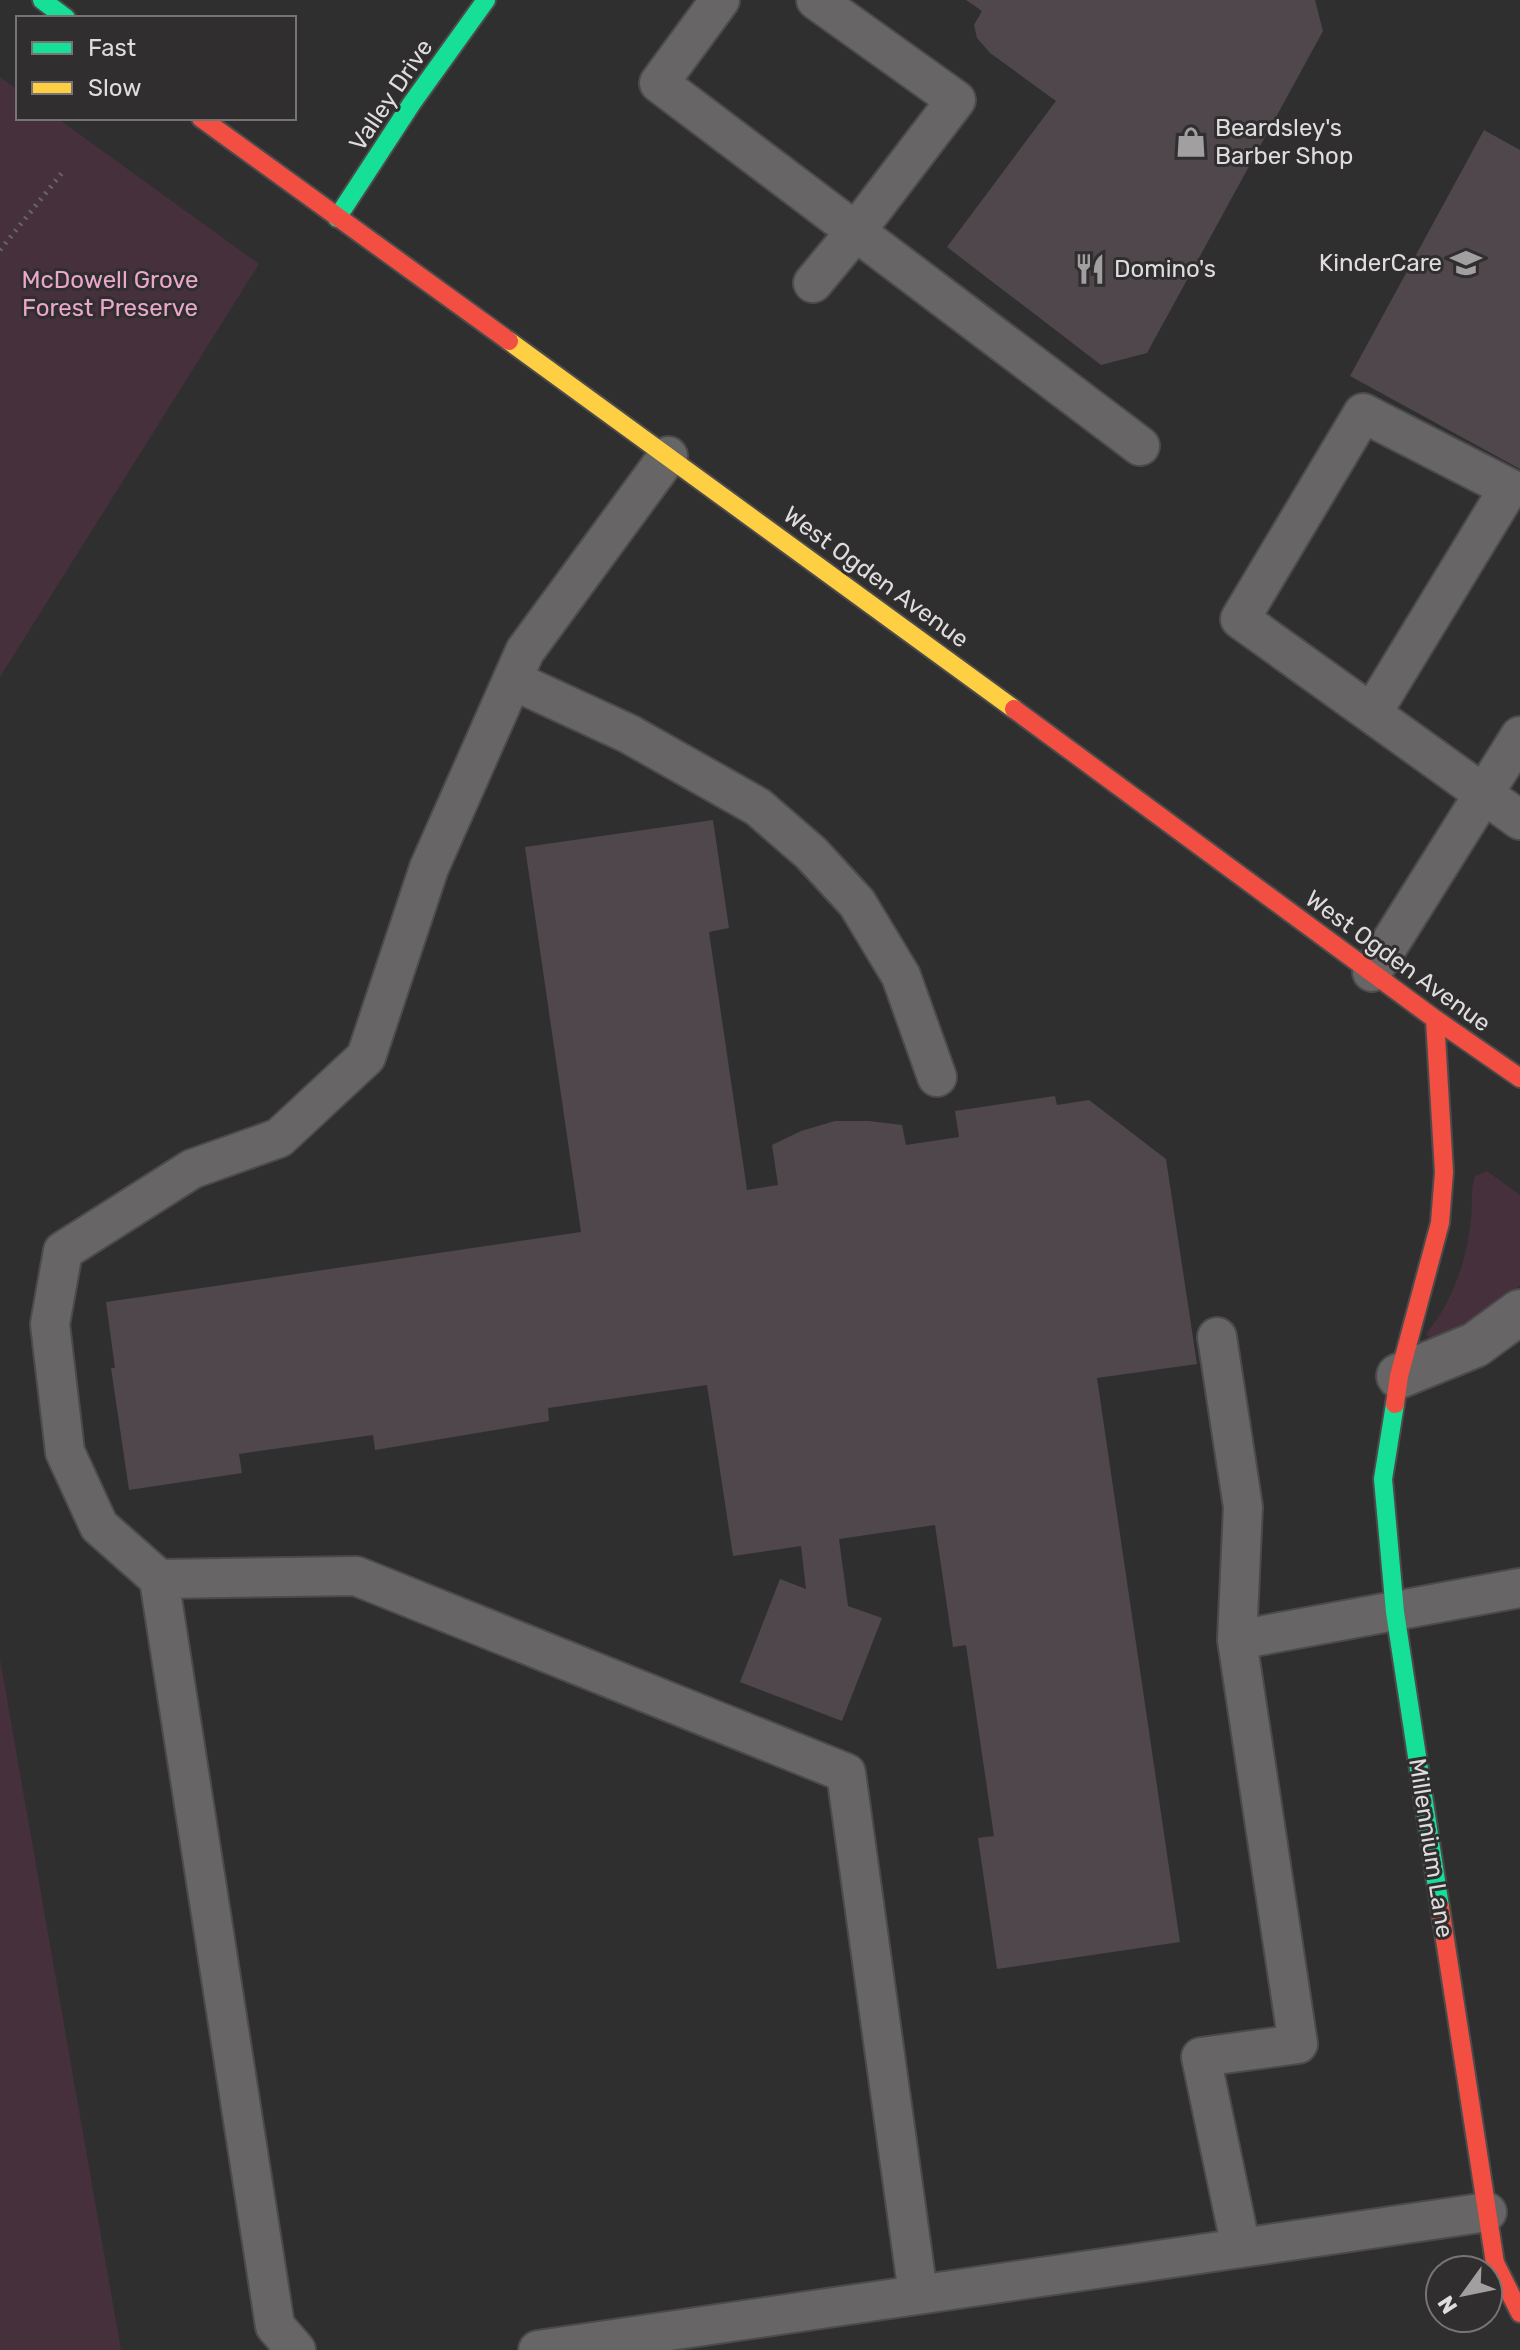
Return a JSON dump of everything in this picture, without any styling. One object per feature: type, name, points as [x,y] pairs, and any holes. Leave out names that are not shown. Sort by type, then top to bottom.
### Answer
[{"type":"main road","points":[[42,0],[63,16]]},
{"type":"main road","name":"Valley Drive","points":[[337,218],[412,103],[486,0]]},
{"type":"main road","name":"West Ogden Avenue","points":[[204,120],[1520,1078]]},
{"type":"main road","name":"Millennium Lane","points":[[1435,1019],[1444,1172],[1440,1223],[1399,1376],[1383,1479],[1395,1612],[1495,2263],[1520,2313]]},
{"type":"street","points":[[1399,1376],[1475,1345],[1520,1312]]},
{"type":"lane","points":[[720,0],[659,83],[1140,446]]},
{"type":"lane","points":[[813,283],[956,100],[816,0]]},
{"type":"lane","points":[[1372,713],[1509,488],[1363,413],[1240,619],[1520,820]]},
{"type":"lane","points":[[296,2350],[275,2326],[159,1579],[99,1526],[65,1452],[50,1324],[63,1251],[192,1169],[279,1138],[366,1057],[429,868],[525,651],[668,456]]},
{"type":"lane","points":[[512,680],[629,734],[758,807],[811,853],[857,903],[901,976],[937,1077]]},
{"type":"lane","points":[[1372,972],[1520,736]]},
{"type":"lane","points":[[1217,1337],[1243,1507],[1237,1640],[1298,2044],[1201,2057],[1241,2248]]},
{"type":"lane","points":[[159,1579],[356,1576],[846,1773],[918,2294]]},
{"type":"lane","points":[[1237,1640],[1520,1588]]},
{"type":"lane","points":[[538,2350],[1487,2212]]},
{"type":"path","points":[[0,250],[65,169]]},
{"type":"green space","name":"McDowell Grove Forest Preserve","points":[[0,77],[16,89],[16,120],[60,120],[259,264],[0,677]]},
{"type":"green space","points":[[1487,1171],[1520,1195],[1520,1286],[1468,1325],[1439,1352],[1426,1334],[1457,1280],[1469,1235],[1475,1176]]},
{"type":"green space","points":[[0,1659],[121,2350],[0,2350]]},
{"type":"building","points":[[966,0],[1315,0],[1323,31],[1147,353],[1101,365],[947,247],[1056,101],[990,53],[977,38],[974,25],[982,11]]},
{"type":"building","name":"KinderCare","points":[[1484,130],[1520,150],[1520,469],[1350,376]]},
{"type":"building","points":[[713,820],[729,928],[709,932],[747,1190],[778,1185],[772,1145],[801,1131],[835,1121],[902,1125],[906,1145],[959,1137],[955,1111],[1055,1096],[1057,1105],[1089,1100],[1166,1159],[1197,1364],[1097,1378],[1180,1942],[997,1969],[978,1838],[994,1836],[966,1645],[953,1647],[935,1525],[839,1539],[848,1606],[882,1618],[842,1721],[740,1682],[780,1579],[806,1589],[801,1546],[733,1556],[707,1385],[548,1408],[549,1421],[375,1450],[373,1435],[239,1454],[242,1473],[129,1490],[111,1368],[115,1368],[106,1302],[581,1232],[525,847]]},
{"type":"traffic: fast","points":[[42,0],[63,16]]},
{"type":"traffic: fast","points":[[337,218],[412,103],[486,0]]},
{"type":"traffic: fast","points":[[1395,1404],[1383,1479],[1395,1612],[1440,1907]]},
{"type":"traffic: slow","points":[[509,341],[1014,709]]},
{"type":"traffic: jam","points":[[204,120],[509,341]]},
{"type":"traffic: jam","points":[[1014,709],[1435,1019],[1520,1078]]},
{"type":"traffic: jam","points":[[1395,1404],[1399,1376],[1440,1223],[1444,1172],[1435,1019]]},
{"type":"traffic: jam","points":[[1440,1907],[1495,2263],[1520,2313]]},
{"type":"place","name":"Beardsley's Barber Shop","points":[[1191,142]]},
{"type":"place","name":"KinderCare","points":[[1466,263]]},
{"type":"place","name":"Domino's","points":[[1090,269]]}]
